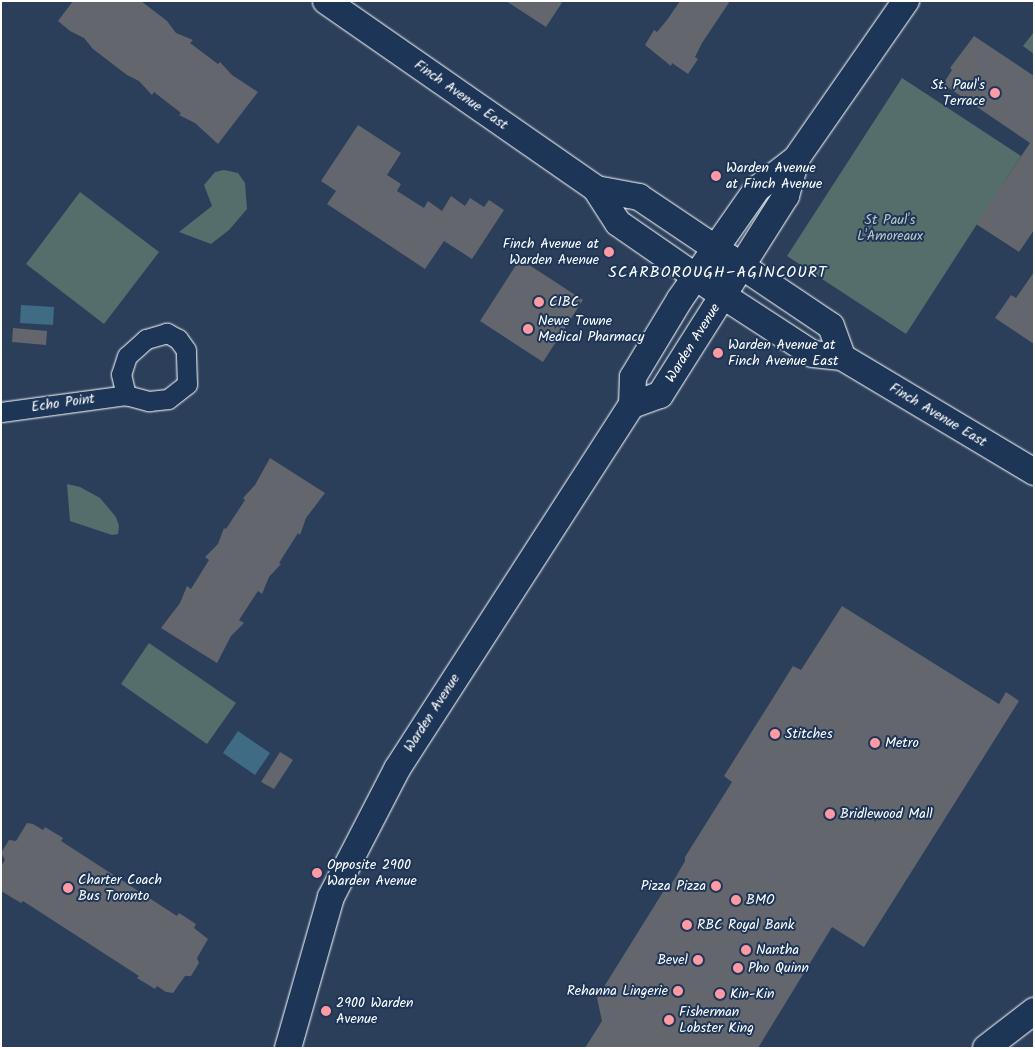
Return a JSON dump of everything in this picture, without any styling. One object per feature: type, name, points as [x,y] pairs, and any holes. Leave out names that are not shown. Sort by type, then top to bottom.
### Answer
[{"type":"main road","name":"Finch Avenue East","points":[[326,1],[596,189],[618,222],[696,278],[813,354],[842,357],[1034,472]]},
{"type":"main road","name":"Warden Avenue","points":[[288,1048],[331,897],[397,769],[632,405],[633,377],[680,299],[757,189],[796,159],[906,1]]},
{"type":"main road","name":"Warden Avenue","points":[[632,405],[660,395],[786,196],[796,159]]},
{"type":"main road","name":"Finch Avenue East","points":[[596,189],[639,196],[716,250],[831,326],[842,357]]},
{"type":"main road","points":[[986,1048],[1034,1011]]},
{"type":"street","name":"Echo Point","points":[[1,412],[126,395]]},
{"type":"green space","points":[[1034,32],[1034,54],[1023,46]]},
{"type":"green space","name":"St Paul's L'Amoreaux","points":[[902,78],[1021,156],[906,334],[787,256]]},
{"type":"green space","points":[[224,170],[238,173],[245,183],[247,209],[229,230],[211,244],[179,232],[212,206],[204,185],[215,172]]},
{"type":"green space","points":[[80,192],[159,252],[104,324],[26,264]]},
{"type":"green space","points":[[67,484],[80,487],[100,498],[116,517],[119,526],[118,534],[112,535],[70,521]]},
{"type":"green space","points":[[149,643],[236,703],[207,744],[121,684]]},
{"type":"water","points":[[21,305],[54,307],[53,325],[20,323]]},
{"type":"water","points":[[238,731],[270,753],[255,775],[223,753]]},
{"type":"building","points":[[73,1],[141,1],[167,21],[176,33],[193,40],[190,43],[218,64],[220,62],[232,75],[258,92],[218,144],[195,123],[179,115],[181,113],[154,92],[152,95],[139,81],[127,75],[93,49],[84,38],[70,31],[58,21]]},
{"type":"building","points":[[506,1],[563,1],[546,27]]},
{"type":"building","points":[[680,1],[730,1],[702,43],[695,57],[698,59],[688,74],[672,63],[671,66],[645,45],[654,30],[657,32]]},
{"type":"building","points":[[974,36],[1034,76],[1034,230],[1019,252],[976,224],[1030,143],[943,84],[952,70],[950,68]]},
{"type":"building","points":[[358,125],[401,153],[387,175],[401,184],[397,191],[424,208],[428,201],[442,211],[451,196],[465,206],[470,198],[484,207],[489,200],[504,210],[472,259],[444,241],[425,269],[327,204],[336,191],[321,181]]},
{"type":"building","points":[[520,259],[583,300],[543,362],[480,321]]},
{"type":"building","points":[[1034,272],[1034,344],[995,318],[1011,295],[1016,298]]},
{"type":"building","points":[[13,328],[47,331],[46,345],[12,342]]},
{"type":"building","points":[[270,458],[325,493],[306,518],[300,535],[298,533],[279,563],[281,564],[269,577],[262,594],[258,591],[239,620],[244,623],[231,636],[217,663],[161,628],[180,603],[187,586],[191,589],[209,560],[205,557],[218,544],[224,528],[226,529],[245,500],[243,498],[255,485]]},
{"type":"building","name":"Bridlewood Mall","points":[[842,606],[999,704],[1006,692],[1019,701],[864,947],[832,927],[758,1048],[585,1048],[602,1021],[597,998],[663,892],[666,891],[674,880],[685,861],[685,857],[732,782],[724,776],[793,666],[801,670]]},
{"type":"building","points":[[280,752],[293,760],[274,789],[261,782]]},
{"type":"building","points":[[27,823],[43,830],[45,827],[63,838],[61,841],[177,916],[179,913],[196,924],[194,928],[208,939],[197,958],[199,963],[191,976],[185,976],[173,993],[166,992],[157,986],[155,989],[137,978],[139,976],[23,901],[21,903],[1,891],[1,866],[5,860],[1,853],[9,840],[16,841]]},
{"type":"place","name":"St. Paul's Terrace","points":[[995,93]]},
{"type":"place","name":"Warden Avenue at Finch Avenue","points":[[716,176]]},
{"type":"place","name":"Finch Avenue at Warden Avenue","points":[[609,252]]},
{"type":"place","name":"CIBC","points":[[539,302]]},
{"type":"place","name":"Newe Towne Medical Pharmacy","points":[[528,329]]},
{"type":"place","name":"Warden Avenue at Finch Avenue East","points":[[718,353]]},
{"type":"place","name":"Stitches","points":[[775,734]]},
{"type":"place","name":"Metro","points":[[875,743]]},
{"type":"place","name":"Bridlewood Mall","points":[[830,814]]},
{"type":"place","name":"Opposite 2900 Warden Avenue","points":[[317,873]]},
{"type":"place","name":"Pizza Pizza","points":[[716,886]]},
{"type":"place","name":"Charter Coach Bus Toronto","points":[[68,888]]},
{"type":"place","name":"BMO","points":[[736,900]]},
{"type":"place","name":"RBC Royal Bank","points":[[687,925]]},
{"type":"place","name":"Nantha","points":[[746,950]]},
{"type":"place","name":"Bevel","points":[[698,960]]},
{"type":"place","name":"Pho Quinn","points":[[738,968]]},
{"type":"place","name":"Rehanna Lingerie","points":[[678,991]]},
{"type":"place","name":"Kin-Kin","points":[[720,994]]},
{"type":"place","name":"2900 Warden Avenue","points":[[326,1011]]},
{"type":"place","name":"Fisherman Lobster King","points":[[669,1020]]},
{"type":"district","name":"SCARBOROUGH–AGINCOURT","points":[[718,273]]}]
